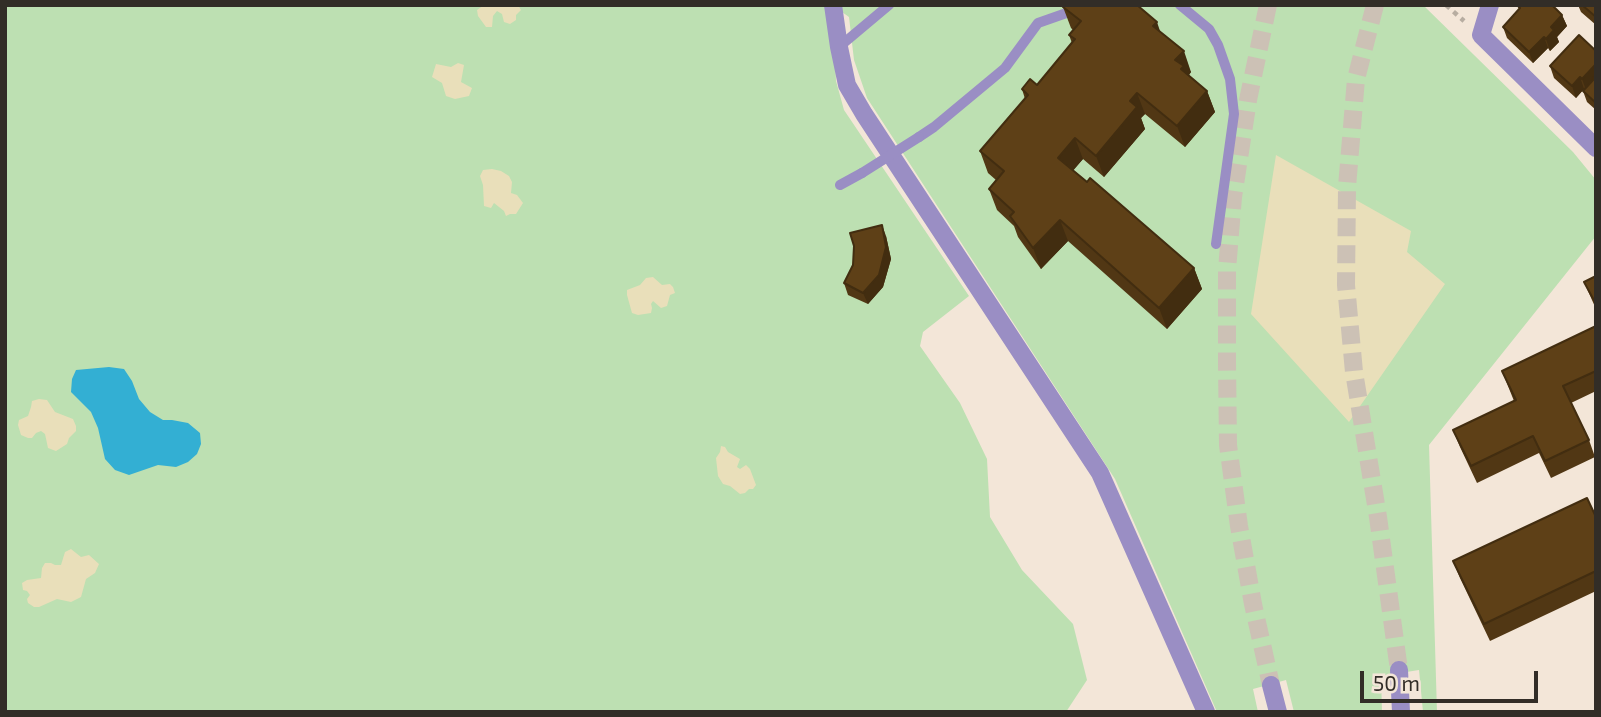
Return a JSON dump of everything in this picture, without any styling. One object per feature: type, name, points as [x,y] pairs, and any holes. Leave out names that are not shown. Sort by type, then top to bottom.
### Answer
[{"type":"street","points":[[833,5],[847,85],[1100,473],[1206,712]]},
{"type":"street","points":[[1490,5],[1482,35],[1596,148]]},
{"type":"street","points":[[1399,670],[1401,712]]},
{"type":"street","points":[[1272,685],[1278,712]]},
{"type":"lane","points":[[839,47],[889,5]]},
{"type":"lane","points":[[1180,5],[1209,29],[1218,45],[1230,79],[1234,114],[1216,244]]},
{"type":"lane","points":[[840,185],[934,127],[1005,68],[1038,23],[1075,10]]},
{"type":"green space","points":[[5,5],[827,5],[834,31],[836,81],[844,110],[969,296],[923,332],[920,346],[960,403],[987,459],[990,517],[1022,570],[1073,624],[1087,680],[1066,712],[5,712]]},
{"type":"green space","points":[[841,5],[1423,5],[1573,152],[1596,180],[1596,236],[1429,445],[1437,712],[1423,712],[1419,670],[1381,676],[1382,712],[1294,712],[1286,680],[1253,689],[1258,712],[1217,712],[1115,479],[867,98],[854,60],[849,17],[842,12]]},
{"type":"sand","points":[[484,5],[518,5],[521,10],[516,15],[516,20],[510,24],[504,22],[502,14],[497,11],[493,16],[492,27],[486,27],[477,10]]},
{"type":"sand","points":[[458,63],[464,65],[461,82],[472,88],[469,96],[455,99],[446,96],[442,83],[432,77],[436,64],[451,67]]},
{"type":"sand","points":[[1276,155],[1411,231],[1407,252],[1445,284],[1349,422],[1251,314]]},
{"type":"sand","points":[[492,169],[509,176],[512,182],[511,193],[517,195],[523,203],[516,214],[506,216],[494,203],[491,208],[484,206],[480,176],[483,170]]},
{"type":"sand","points":[[653,277],[662,285],[670,284],[675,293],[670,295],[667,306],[661,308],[653,301],[651,313],[632,313],[627,290],[640,285],[646,278]]},
{"type":"sand","points":[[47,400],[55,412],[73,419],[76,426],[76,431],[67,444],[56,451],[48,448],[45,434],[41,431],[32,438],[21,435],[19,420],[28,416],[32,401]]},
{"type":"sand","points":[[721,446],[740,459],[737,467],[740,469],[746,465],[750,469],[756,485],[753,489],[740,494],[723,484],[718,476],[716,458]]},
{"type":"sand","points":[[71,549],[81,557],[89,555],[99,564],[95,573],[86,579],[81,597],[71,602],[57,599],[39,607],[28,603],[30,595],[23,590],[22,583],[41,578],[45,563],[61,565],[65,552]]},
{"type":"water","points":[[109,367],[124,369],[139,399],[150,412],[163,420],[188,423],[200,433],[201,444],[197,454],[176,467],[158,465],[129,475],[115,470],[105,459],[98,428],[91,412],[71,392],[76,370]]},
{"type":"building","points":[[1137,5],[1157,22],[1153,26],[1184,51],[1175,60],[1184,66],[1181,69],[1207,91],[1177,126],[1137,93],[1130,101],[1137,107],[1096,156],[1075,138],[1058,158],[1087,182],[1090,178],[1194,268],[1159,308],[1060,220],[1033,248],[1010,216],[1014,212],[989,189],[1004,171],[980,151],[1028,95],[1022,89],[1030,79],[1037,85],[1075,39],[1069,35],[1081,21],[1063,7]]},
{"type":"building","points":[[1519,5],[1552,5],[1562,15],[1551,27],[1554,30],[1546,39],[1544,37],[1529,52],[1503,27],[1520,8]]},
{"type":"building","points":[[1582,5],[1596,5],[1596,17]]},
{"type":"building","points":[[1579,35],[1596,51],[1596,64],[1572,86],[1550,66]]},
{"type":"building","points":[[1596,74],[1596,103],[1583,91]]},
{"type":"building","points":[[882,225],[886,247],[879,275],[863,293],[844,283],[853,265],[854,246],[850,233]]},
{"type":"building","points":[[1596,276],[1596,304],[1584,282]]},
{"type":"building","points":[[1596,326],[1596,371],[1563,386],[1589,440],[1545,461],[1533,436],[1471,466],[1453,430],[1516,400],[1502,371]]},
{"type":"building","points":[[1587,498],[1596,517],[1596,571],[1484,624],[1453,561]]},
{"type":"tunnel","points":[[1268,5],[1248,100],[1233,197],[1227,270],[1227,363],[1228,445],[1239,526],[1271,685]]},
{"type":"tunnel","points":[[1375,5],[1356,79],[1347,187],[1346,285],[1354,372],[1399,670]]}]
